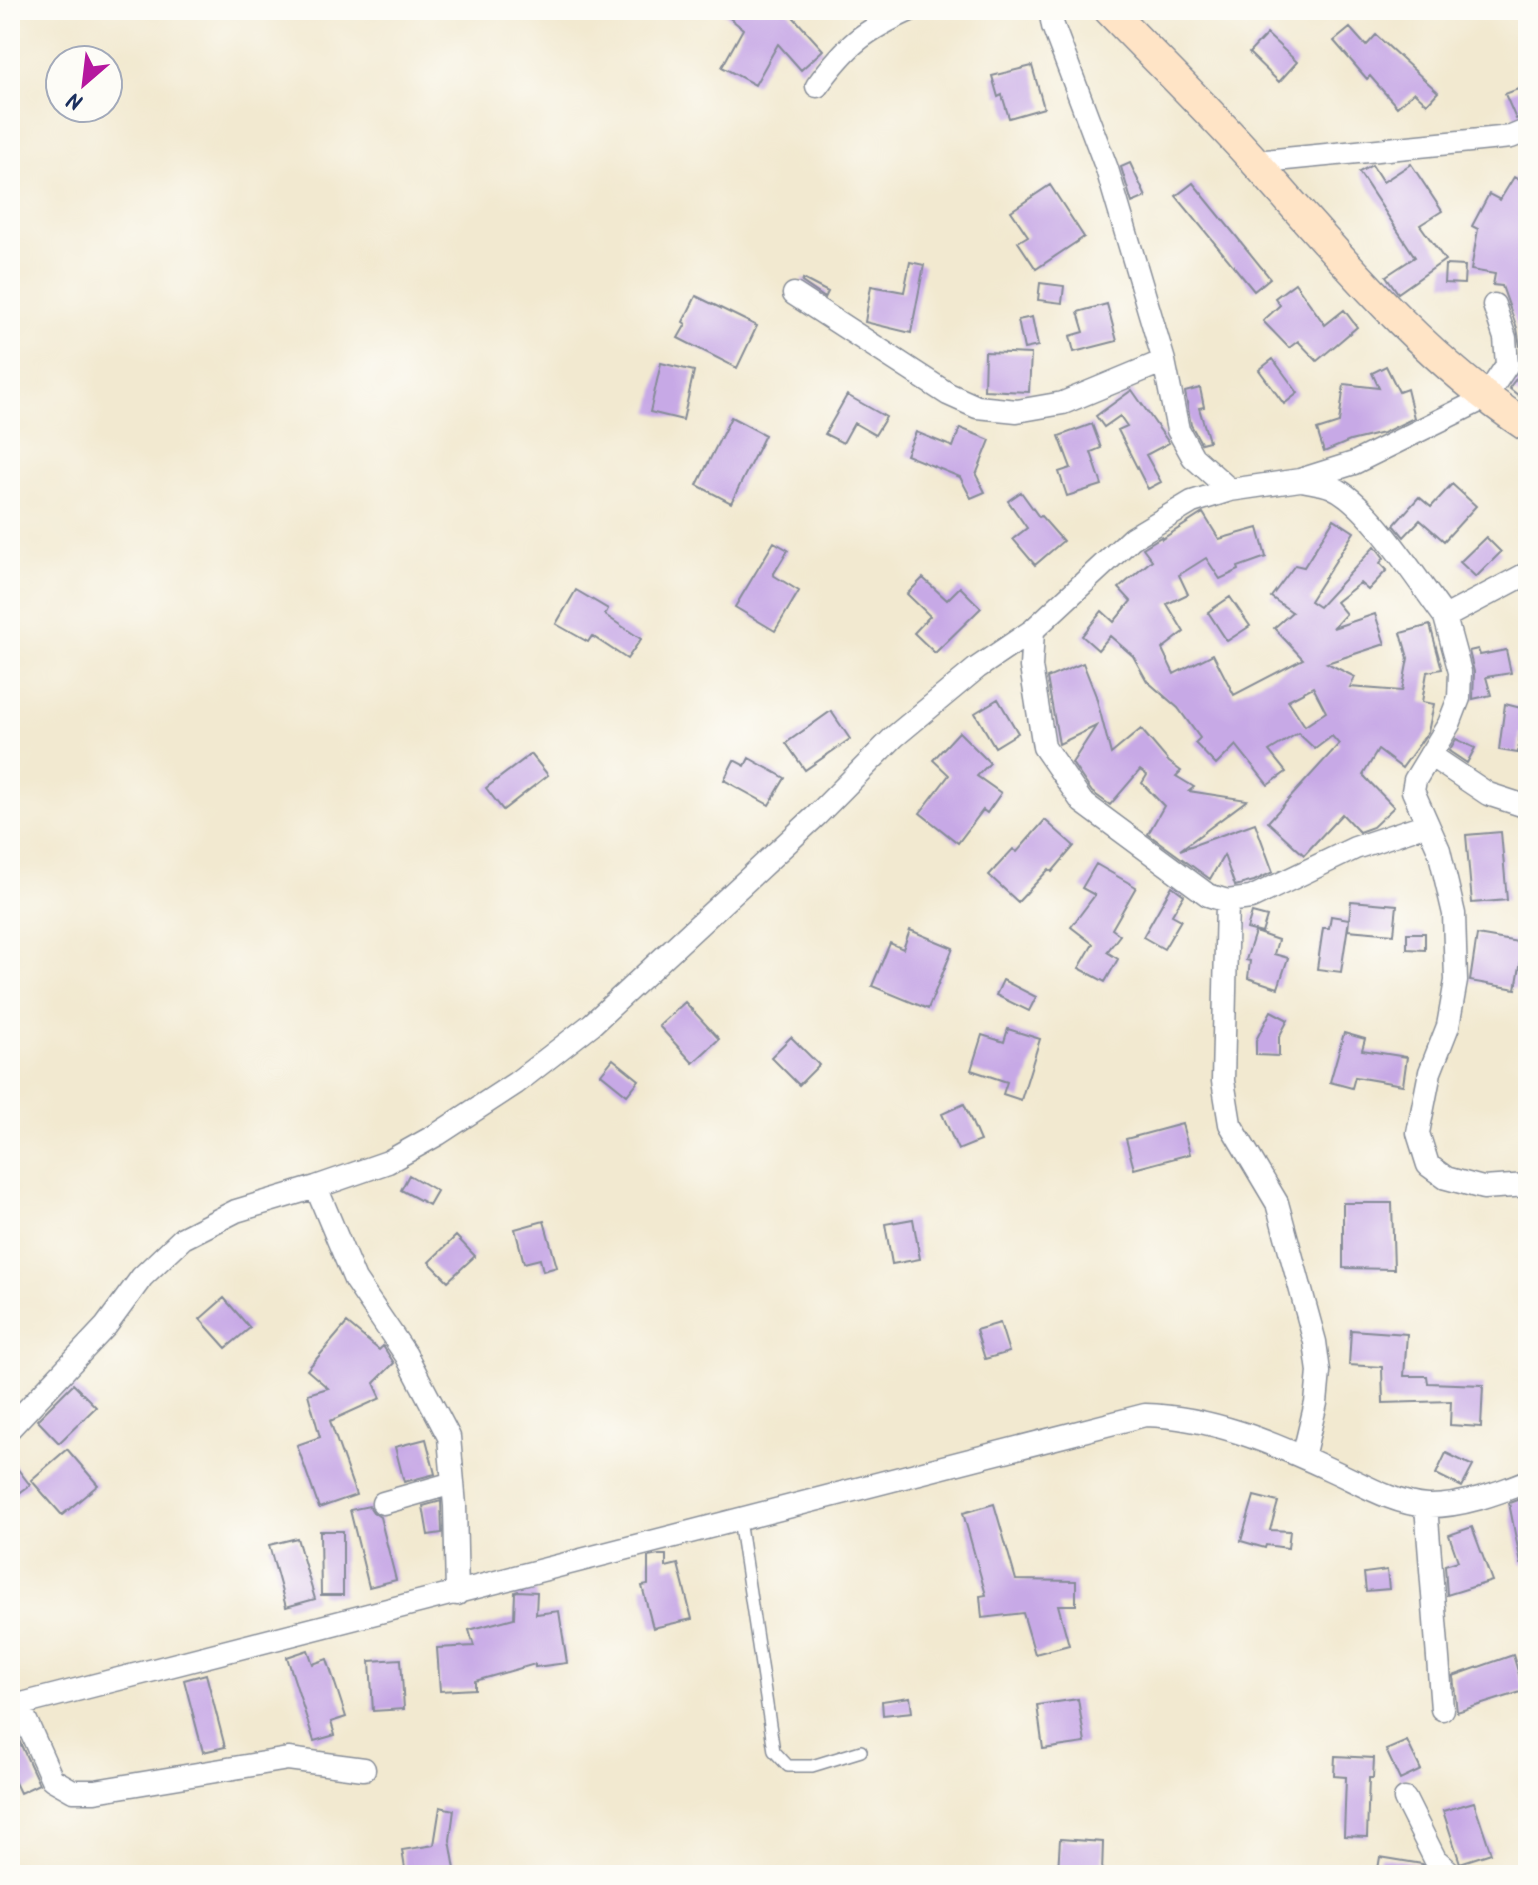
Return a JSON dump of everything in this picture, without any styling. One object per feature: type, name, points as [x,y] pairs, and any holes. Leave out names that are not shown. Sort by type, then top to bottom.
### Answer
[{"type":"street","points":[[817,86],[849,45],[872,27],[910,10]]},
{"type":"street","points":[[1050,10],[1053,26],[1107,169],[1164,361],[1178,430],[1193,457],[1230,490]]},
{"type":"street","points":[[1109,10],[1255,162],[1361,283],[1485,398],[1528,427]]},
{"type":"street","points":[[1255,162],[1511,137],[1528,130]]},
{"type":"street","points":[[794,294],[948,394],[977,407],[1017,411],[1063,403],[1164,361]]},
{"type":"street","points":[[10,1428],[106,1326],[142,1277],[183,1238],[236,1211],[388,1162],[438,1134],[549,1058],[603,1014],[817,815],[894,737],[977,668],[1033,630],[1132,538],[1192,502],[1230,490],[1300,480],[1354,463],[1485,398],[1507,365],[1505,338],[1494,305]]},
{"type":"street","points":[[1300,480],[1330,485],[1346,495],[1382,532],[1445,617],[1460,672],[1459,698],[1449,724],[1415,780],[1413,791],[1439,850],[1454,914],[1456,981],[1448,1026],[1430,1072],[1418,1133],[1428,1165],[1446,1178],[1483,1188],[1528,1185]]},
{"type":"street","points":[[1445,617],[1528,573]]},
{"type":"street","points":[[1033,630],[1031,667],[1044,747],[1082,802],[1208,895],[1227,901],[1251,898],[1355,848],[1427,824]]},
{"type":"street","points":[[1430,755],[1488,794],[1528,807]]},
{"type":"street","points":[[1227,901],[1223,1081],[1230,1124],[1277,1203],[1315,1342],[1319,1372],[1316,1403],[1303,1457]]},
{"type":"street","points":[[316,1187],[355,1280],[406,1355],[449,1437],[457,1594]]},
{"type":"street","points":[[364,1769],[288,1759],[95,1791],[73,1791],[52,1779],[15,1706],[1145,1415],[1193,1418],[1282,1447],[1387,1495],[1426,1506],[1450,1504],[1528,1481]]},
{"type":"street","points":[[383,1503],[453,1483]]},
{"type":"street","points":[[1426,1506],[1442,1709]]},
{"type":"street","points":[[1405,1799],[1435,1859],[1453,1875]]},
{"type":"lane","points":[[739,1520],[774,1751],[788,1766],[812,1766],[861,1751]]},
{"type":"building","points":[[720,10],[787,10],[823,50],[801,70],[778,44],[755,85],[722,67],[743,29]]},
{"type":"building","points":[[1350,28],[1366,46],[1376,35],[1438,92],[1427,104],[1414,92],[1397,107],[1334,41]]},
{"type":"building","points":[[1267,34],[1297,62],[1279,82],[1249,53]]},
{"type":"building","points":[[1032,66],[1044,108],[1009,118],[992,76]]},
{"type":"building","points":[[1518,89],[1528,114],[1516,119],[1505,94]]},
{"type":"building","points":[[1130,163],[1146,197],[1132,203],[1121,167]]},
{"type":"building","points":[[1411,164],[1442,211],[1420,225],[1445,260],[1398,293],[1386,276],[1415,257],[1359,172],[1372,165],[1383,182]]},
{"type":"building","points":[[1514,177],[1528,185],[1528,354],[1523,345],[1520,346],[1502,286],[1493,285],[1495,274],[1471,270],[1478,229],[1472,226],[1489,194],[1500,200]]},
{"type":"building","points":[[1193,183],[1270,278],[1254,291],[1176,196]]},
{"type":"building","points":[[1050,185],[1084,237],[1036,269],[1018,242],[1028,236],[1011,211]]},
{"type":"building","points":[[910,262],[924,265],[911,333],[865,322],[871,286],[904,292]]},
{"type":"building","points":[[1445,265],[1465,266],[1464,284],[1444,283]]},
{"type":"building","points":[[803,279],[828,292],[825,298],[802,282]]},
{"type":"building","points":[[1040,283],[1064,286],[1062,303],[1038,300]]},
{"type":"building","points":[[1295,283],[1325,325],[1344,310],[1357,327],[1317,361],[1298,341],[1289,348],[1263,321],[1280,305],[1275,298]]},
{"type":"building","points":[[696,296],[757,326],[737,368],[678,338]]},
{"type":"building","points":[[1107,304],[1117,341],[1074,352],[1070,336],[1084,332],[1078,312]]},
{"type":"building","points":[[1032,317],[1038,346],[1024,349],[1018,320]]},
{"type":"building","points":[[985,352],[1031,354],[1029,392],[984,390]]},
{"type":"building","points":[[1273,359],[1298,393],[1284,404],[1259,370]]},
{"type":"building","points":[[661,363],[694,371],[683,420],[650,412]]},
{"type":"building","points":[[1528,363],[1528,403],[1509,388]]},
{"type":"building","points":[[1386,366],[1399,392],[1407,389],[1414,418],[1383,433],[1350,441],[1324,452],[1317,430],[1339,423],[1344,384],[1379,388],[1372,373]]},
{"type":"building","points":[[1200,388],[1204,407],[1199,408],[1209,441],[1201,443],[1191,425],[1185,392]]},
{"type":"building","points":[[1132,390],[1169,443],[1146,455],[1161,482],[1148,489],[1118,430],[1127,426],[1120,416],[1104,427],[1096,416]]},
{"type":"building","points":[[847,395],[886,417],[875,435],[854,423],[843,443],[825,434]]},
{"type":"building","points":[[731,417],[765,435],[731,503],[697,485]]},
{"type":"building","points":[[1092,424],[1101,448],[1091,452],[1102,485],[1067,496],[1059,472],[1071,468],[1059,436]]},
{"type":"building","points":[[960,428],[990,440],[976,475],[985,492],[971,498],[960,477],[906,455],[916,432],[953,447]]},
{"type":"building","points":[[1452,484],[1476,506],[1444,541],[1420,520],[1404,537],[1394,525],[1419,497],[1431,507]]},
{"type":"building","points":[[1021,492],[1039,517],[1063,541],[1035,565],[1013,539],[1027,528],[1008,501]]},
{"type":"building","points":[[1203,513],[1219,539],[1258,528],[1266,557],[1238,567],[1239,570],[1220,579],[1206,558],[1179,575],[1188,594],[1167,604],[1184,632],[1162,649],[1174,674],[1213,654],[1234,695],[1303,659],[1274,628],[1292,612],[1271,597],[1295,565],[1304,567],[1334,519],[1354,532],[1310,601],[1319,607],[1375,546],[1384,558],[1380,563],[1387,570],[1368,590],[1360,583],[1336,602],[1346,614],[1333,628],[1375,614],[1385,644],[1327,663],[1355,677],[1350,687],[1402,691],[1408,658],[1401,633],[1430,625],[1442,669],[1427,672],[1422,702],[1434,704],[1428,732],[1402,768],[1378,750],[1363,775],[1394,807],[1373,827],[1359,832],[1342,814],[1304,855],[1268,822],[1339,744],[1332,736],[1315,749],[1298,733],[1269,751],[1286,772],[1268,785],[1236,745],[1216,765],[1195,743],[1200,738],[1178,708],[1147,681],[1133,656],[1110,636],[1098,650],[1082,636],[1102,611],[1114,622],[1131,601],[1119,588],[1152,560],[1143,548]],"holes":[[[1313,687],[1326,712],[1305,726],[1288,700]]]},
{"type":"building","points":[[1486,537],[1501,552],[1476,577],[1460,562]]},
{"type":"building","points":[[774,542],[788,550],[773,575],[799,591],[775,631],[735,607]]},
{"type":"building","points":[[923,578],[947,600],[960,587],[981,608],[935,653],[914,633],[930,616],[907,594]]},
{"type":"building","points":[[576,590],[608,609],[605,615],[641,639],[627,659],[592,636],[588,642],[556,624]]},
{"type":"building","points":[[1230,597],[1250,626],[1227,641],[1208,612]]},
{"type":"building","points":[[1478,649],[1480,655],[1506,650],[1511,673],[1486,677],[1491,695],[1473,699],[1474,672],[1469,651]]},
{"type":"building","points":[[1083,663],[1096,696],[1111,754],[1141,729],[1169,762],[1181,771],[1176,776],[1194,787],[1189,791],[1247,800],[1180,850],[1255,823],[1273,872],[1235,886],[1224,855],[1210,879],[1148,834],[1164,806],[1142,783],[1147,775],[1140,770],[1110,805],[1092,792],[1072,763],[1096,726],[1059,744],[1047,678]]},
{"type":"building","points":[[998,699],[1018,733],[995,747],[975,713]]},
{"type":"building","points":[[1505,704],[1521,708],[1520,714],[1528,715],[1528,734],[1520,733],[1518,753],[1499,750]]},
{"type":"building","points":[[831,711],[850,739],[805,770],[786,743]]},
{"type":"building","points":[[959,732],[990,763],[977,776],[1001,793],[987,813],[983,810],[958,843],[920,813],[949,775],[933,760]]},
{"type":"building","points":[[1456,739],[1475,748],[1467,763],[1449,751]]},
{"type":"building","points":[[531,754],[548,775],[503,810],[486,788]]},
{"type":"building","points":[[749,758],[785,778],[769,805],[724,780],[734,760],[745,766]]},
{"type":"building","points":[[1045,820],[1074,846],[1052,872],[1049,869],[1018,902],[989,875],[1013,849],[1017,852]]},
{"type":"building","points":[[1501,832],[1507,900],[1472,903],[1466,835]]},
{"type":"building","points":[[1096,864],[1136,887],[1112,929],[1120,935],[1107,952],[1118,959],[1105,982],[1079,968],[1093,944],[1071,927],[1095,895],[1082,888]]},
{"type":"building","points":[[1172,886],[1184,895],[1172,915],[1181,920],[1164,949],[1143,937]]},
{"type":"building","points":[[1351,901],[1397,905],[1394,934],[1348,930]]},
{"type":"building","points":[[1252,913],[1267,917],[1262,933],[1247,929]]},
{"type":"building","points":[[1331,916],[1349,919],[1341,972],[1317,969],[1323,928],[1329,928]]},
{"type":"building","points":[[910,930],[953,948],[928,1009],[872,986],[890,943],[903,949]]},
{"type":"building","points":[[1255,932],[1278,940],[1274,954],[1288,958],[1278,988],[1248,978],[1250,961],[1246,960]]},
{"type":"building","points":[[1407,933],[1425,933],[1425,950],[1407,949]]},
{"type":"building","points":[[1477,935],[1524,943],[1516,989],[1470,981]]},
{"type":"building","points":[[1003,980],[1036,997],[1029,1011],[996,995]]},
{"type":"building","points":[[685,1002],[719,1039],[693,1063],[659,1026]]},
{"type":"building","points":[[1271,1011],[1288,1020],[1279,1037],[1279,1056],[1256,1055],[1256,1040]]},
{"type":"building","points":[[1008,1029],[1040,1039],[1021,1100],[1003,1094],[1007,1082],[971,1070],[982,1035],[1004,1042]]},
{"type":"building","points":[[1344,1033],[1365,1039],[1362,1050],[1407,1057],[1403,1085],[1355,1077],[1352,1088],[1330,1082]]},
{"type":"building","points":[[791,1037],[819,1065],[799,1085],[771,1057]]},
{"type":"building","points":[[613,1059],[639,1080],[627,1095],[601,1074]]},
{"type":"building","points":[[964,1104],[980,1141],[958,1150],[942,1114]]},
{"type":"building","points":[[1182,1124],[1190,1154],[1134,1169],[1126,1139]]},
{"type":"building","points":[[409,1175],[437,1191],[429,1205],[401,1190]]},
{"type":"building","points":[[1343,1203],[1392,1203],[1394,1269],[1343,1268]]},
{"type":"building","points":[[913,1219],[920,1259],[892,1264],[885,1224]]},
{"type":"building","points":[[544,1221],[557,1267],[543,1271],[540,1259],[524,1263],[515,1229]]},
{"type":"building","points":[[456,1236],[475,1256],[448,1281],[429,1262]]},
{"type":"building","points":[[224,1298],[250,1328],[226,1348],[200,1319]]},
{"type":"building","points":[[347,1323],[379,1350],[383,1346],[394,1363],[374,1383],[381,1398],[330,1421],[356,1495],[319,1508],[297,1445],[320,1437],[308,1394],[328,1388],[307,1370]]},
{"type":"building","points":[[1000,1323],[1009,1352],[985,1359],[976,1330]]},
{"type":"building","points":[[1351,1330],[1407,1334],[1404,1376],[1427,1376],[1428,1383],[1483,1385],[1481,1427],[1450,1425],[1451,1401],[1383,1403],[1382,1367],[1349,1365]]},
{"type":"building","points":[[73,1384],[96,1407],[59,1443],[37,1420]]},
{"type":"building","points":[[426,1439],[435,1474],[404,1482],[395,1447]]},
{"type":"building","points":[[67,1449],[98,1485],[62,1515],[31,1480]]},
{"type":"building","points":[[1446,1453],[1473,1466],[1462,1487],[1436,1474]]},
{"type":"building","points":[[10,1459],[30,1485],[10,1500]]},
{"type":"building","points":[[1254,1496],[1278,1502],[1270,1530],[1290,1531],[1288,1548],[1266,1545],[1265,1548],[1241,1541]]},
{"type":"building","points":[[1528,1496],[1528,1563],[1521,1564],[1509,1503]]},
{"type":"building","points":[[441,1501],[442,1533],[428,1535],[423,1506]]},
{"type":"building","points":[[994,1504],[1016,1580],[1076,1581],[1076,1605],[1058,1605],[1069,1645],[1035,1654],[1023,1613],[982,1618],[980,1596],[986,1595],[963,1513]]},
{"type":"building","points":[[369,1506],[380,1517],[396,1580],[369,1587],[350,1510]]},
{"type":"building","points":[[1472,1527],[1492,1581],[1447,1595],[1445,1565],[1458,1561],[1449,1535]]},
{"type":"building","points":[[320,1531],[343,1531],[343,1595],[321,1595]]},
{"type":"building","points":[[297,1538],[315,1599],[286,1607],[269,1545]]},
{"type":"building","points":[[666,1555],[666,1567],[678,1564],[692,1619],[653,1628],[642,1586],[648,1585],[648,1557]]},
{"type":"building","points":[[1387,1570],[1389,1589],[1366,1591],[1364,1573]]},
{"type":"building","points":[[515,1592],[537,1592],[536,1614],[559,1611],[567,1663],[535,1667],[535,1664],[475,1681],[475,1689],[440,1691],[437,1648],[474,1646],[469,1630],[514,1618]]},
{"type":"building","points":[[308,1650],[313,1664],[327,1659],[346,1717],[331,1722],[335,1735],[314,1741],[287,1657]]},
{"type":"building","points":[[1513,1655],[1524,1691],[1457,1712],[1453,1676]]},
{"type":"building","points":[[401,1659],[404,1709],[373,1711],[370,1661]]},
{"type":"building","points":[[206,1674],[225,1747],[203,1752],[184,1680]]},
{"type":"building","points":[[910,1697],[912,1712],[883,1715],[882,1701]]},
{"type":"building","points":[[1078,1699],[1085,1743],[1043,1749],[1037,1705]]},
{"type":"building","points":[[10,1721],[39,1784],[20,1793],[10,1772]]},
{"type":"building","points":[[1407,1741],[1421,1770],[1400,1780],[1386,1750]]},
{"type":"building","points":[[1335,1756],[1374,1758],[1373,1778],[1369,1778],[1367,1837],[1344,1836],[1346,1777],[1334,1776]]},
{"type":"building","points":[[1474,1802],[1491,1853],[1460,1863],[1443,1811]]},
{"type":"building","points":[[440,1807],[454,1810],[450,1840],[456,1875],[406,1875],[402,1850],[434,1845]]},
{"type":"building","points":[[1060,1839],[1103,1842],[1102,1874],[1058,1871]]},
{"type":"building","points":[[1380,1857],[1422,1864],[1432,1875],[1377,1875]]}]
